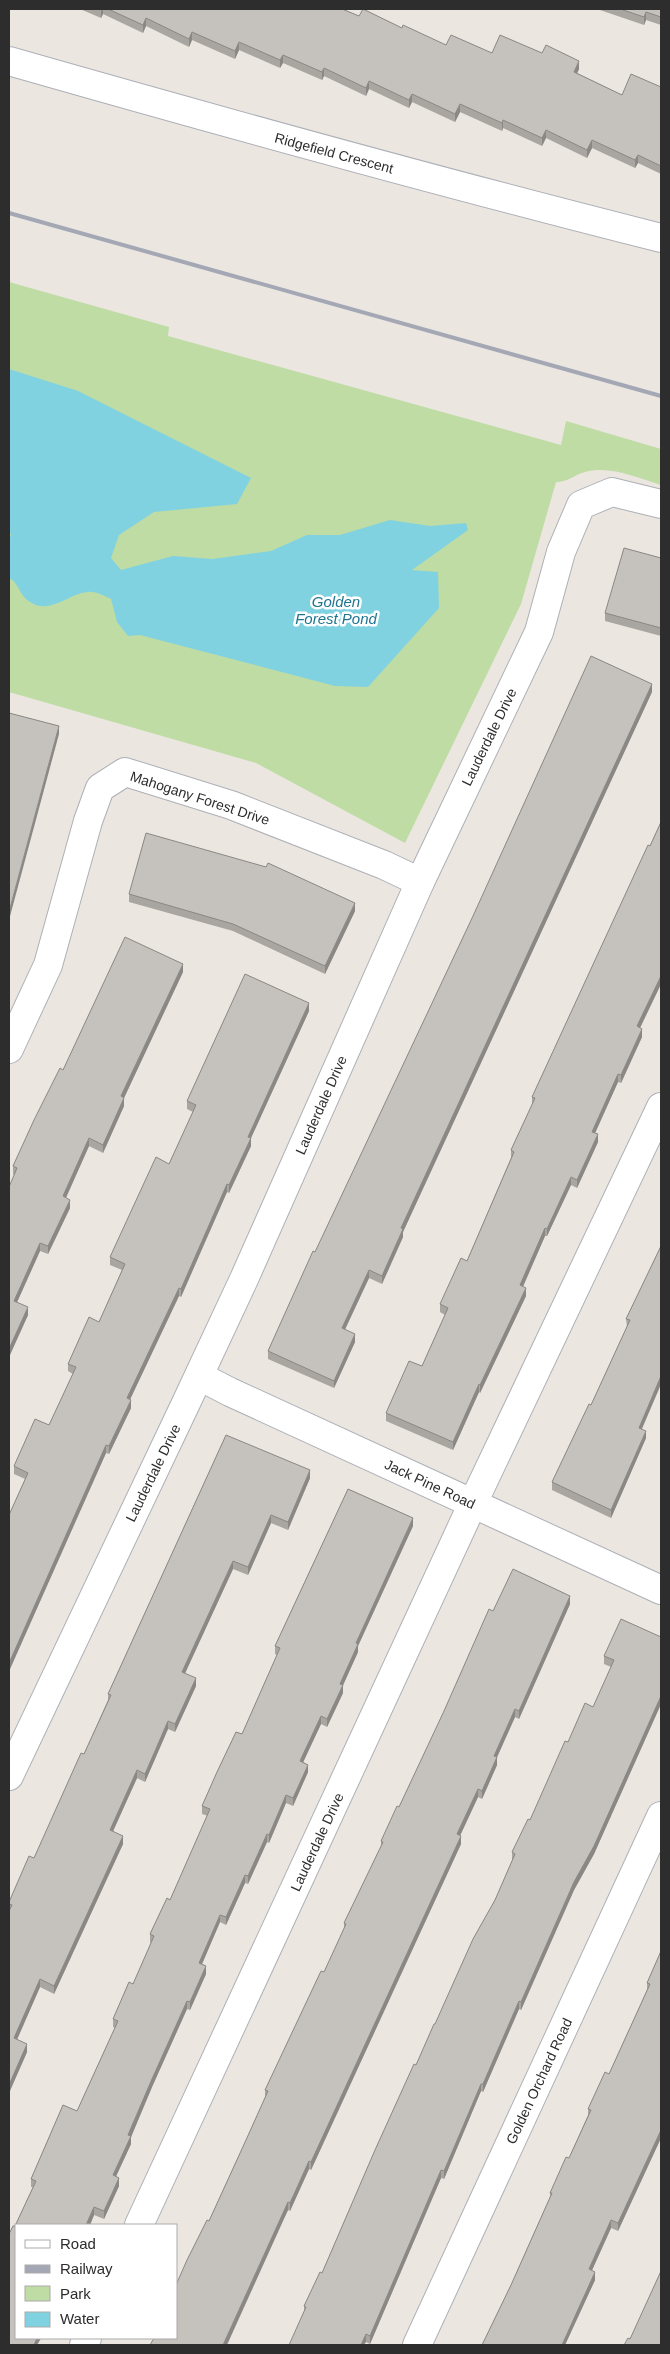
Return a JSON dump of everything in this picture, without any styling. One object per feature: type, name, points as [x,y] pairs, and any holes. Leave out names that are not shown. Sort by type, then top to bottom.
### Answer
[{"type":"street","name":"Ridgefield Crescent","points":[[9,61],[272,136],[600,224],[661,238]]},
{"type":"street","name":"Lauderdale Drive","points":[[9,1776],[20,1723],[199,1376],[420,882],[540,632],[561,552],[581,505],[612,492],[661,504]]},
{"type":"street","name":"Mahogany Forest Drive","points":[[9,1049],[48,965],[88,821],[100,788],[125,772],[231,805],[420,882]]},
{"type":"street","name":"Lauderdale Drive","points":[[139,2224],[473,1503],[661,1107]]},
{"type":"street","name":"Jack Pine Road","points":[[199,1376],[661,1590]]},
{"type":"street","name":"Golden Orchard Road","points":[[417,2345],[661,1816]]},
{"type":"green space","points":[[9,282],[169,327],[168,336],[561,445],[566,421],[661,449],[661,485],[624,473],[604,470],[585,472],[564,481],[556,482],[521,604],[405,843],[256,763],[9,692]]},
{"type":"water","name":"Golden Forest Pond","points":[[9,369],[78,391],[251,478],[237,504],[154,512],[119,535],[111,558],[121,570],[173,556],[212,559],[271,551],[307,535],[340,535],[390,520],[430,526],[466,523],[468,530],[412,570],[438,572],[439,608],[368,687],[335,686],[140,635],[128,636],[117,622],[111,599],[97,593],[82,593],[49,606],[36,605],[30,602],[9,578],[9,537],[11,536],[9,528]]},
{"type":"building","points":[[108,9],[342,9],[359,16],[363,9],[402,28],[403,25],[446,45],[451,35],[492,53],[500,35],[542,53],[546,45],[579,61],[574,72],[622,95],[631,74],[661,87],[661,166],[638,155],[635,160],[592,140],[587,150],[546,130],[542,138],[503,120],[502,123],[460,104],[455,114],[412,94],[409,100],[369,81],[366,88],[324,68],[322,72],[283,55],[280,60],[239,42],[235,51],[192,32],[189,39],[146,18],[143,25]]},
{"type":"building","points":[[620,9],[661,9],[661,17],[646,12],[644,17]]},
{"type":"building","points":[[624,548],[661,558],[661,628],[605,613]]},
{"type":"building","points":[[591,656],[652,684],[401,1228],[403,1229],[382,1276],[369,1270],[342,1328],[355,1334],[334,1381],[268,1351],[313,1251],[315,1252],[473,916]]},
{"type":"building","points":[[9,713],[59,726],[9,912]]},
{"type":"building","points":[[661,822],[661,976],[637,1026],[642,1029],[621,1075],[618,1074],[592,1132],[598,1134],[577,1180],[571,1177],[547,1229],[545,1228],[520,1285],[526,1288],[453,1442],[386,1413],[409,1361],[422,1366],[448,1308],[440,1304],[461,1258],[467,1261],[514,1152],[511,1150],[535,1098],[532,1097],[648,845],[650,846]]},
{"type":"building","points":[[146,833],[266,867],[268,863],[355,903],[325,966],[233,924],[129,894]]},
{"type":"building","points":[[125,937],[183,964],[121,1096],[124,1098],[103,1145],[89,1138],[63,1196],[70,1200],[48,1246],[40,1243],[14,1301],[28,1307],[9,1349],[9,1187],[17,1168],[13,1166],[60,1068],[63,1070]]},
{"type":"building","points":[[245,974],[309,1003],[248,1137],[251,1138],[229,1185],[227,1184],[181,1289],[179,1288],[127,1398],[131,1400],[109,1446],[106,1445],[10,1661],[9,1515],[28,1473],[14,1466],[35,1419],[49,1425],[76,1367],[68,1364],[89,1317],[99,1322],[125,1264],[110,1257],[156,1157],[169,1164],[196,1105],[187,1101]]},
{"type":"building","points":[[661,1246],[661,1376],[639,1428],[646,1431],[611,1510],[552,1482],[589,1404],[591,1405],[630,1320],[626,1319]]},
{"type":"building","points":[[226,1435],[310,1470],[288,1522],[271,1515],[248,1567],[233,1561],[182,1672],[196,1678],[175,1724],[168,1721],[145,1774],[137,1770],[110,1830],[123,1836],[54,1986],[40,1979],[14,2038],[27,2044],[9,2085],[9,1911],[12,1905],[9,1902],[29,1856],[34,1858],[81,1753],[84,1754],[111,1695],[108,1694]]},
{"type":"building","points":[[348,1489],[413,1518],[356,1643],[358,1644],[340,1684],[343,1685],[327,1719],[321,1716],[300,1761],[308,1765],[293,1798],[286,1795],[269,1835],[267,1834],[248,1876],[245,1875],[226,1917],[220,1915],[199,1963],[206,1966],[190,2002],[187,2001],[128,2135],[131,2136],[113,2175],[119,2178],[104,2211],[94,2207],[86,2224],[16,2224],[36,2181],[31,2179],[63,2105],[77,2111],[118,2021],[113,2019],[129,1982],[133,1984],[154,1936],[150,1934],[167,1898],[170,1900],[210,1809],[202,1806],[236,1732],[242,1734],[280,1648],[275,1646]]},
{"type":"building","points":[[513,1569],[570,1596],[519,1711],[515,1709],[494,1756],[497,1757],[482,1791],[478,1789],[457,1834],[461,1836],[311,2162],[309,2161],[290,2203],[288,2202],[223,2345],[150,2345],[153,2339],[178,2339],[178,2280],[207,2220],[209,2221],[268,2091],[265,2090],[321,1971],[324,1972],[346,1924],[344,1923],[383,1842],[381,1841],[444,1711],[489,1609],[493,1611]]},
{"type":"building","points":[[621,1619],[661,1637],[661,1696],[594,1846],[574,1882],[521,2002],[519,2001],[483,2084],[481,2084],[444,2171],[441,2170],[370,2336],[366,2334],[361,2345],[289,2345],[306,2307],[304,2306],[320,2272],[322,2273],[414,2064],[416,2065],[473,1939],[495,1900],[515,1854],[512,1852],[528,1819],[530,1820],[565,1741],[568,1742],[585,1703],[593,1707],[614,1660],[604,1656]]},
{"type":"building","points":[[661,1951],[661,2130],[618,2223],[611,2220],[589,2269],[595,2272],[562,2345],[482,2345],[511,2285],[566,2157],[569,2158],[591,2110],[588,2109],[605,2072],[609,2074],[650,1984],[647,1983]]},
{"type":"building","points":[[13,2226],[15,2226],[15,2339],[37,2339],[34,2345],[9,2345],[9,2234]]},
{"type":"building","points":[[661,2271],[661,2345],[624,2345],[628,2338],[630,2339]]},
{"type":"railway","points":[[9,213],[661,396]]}]
